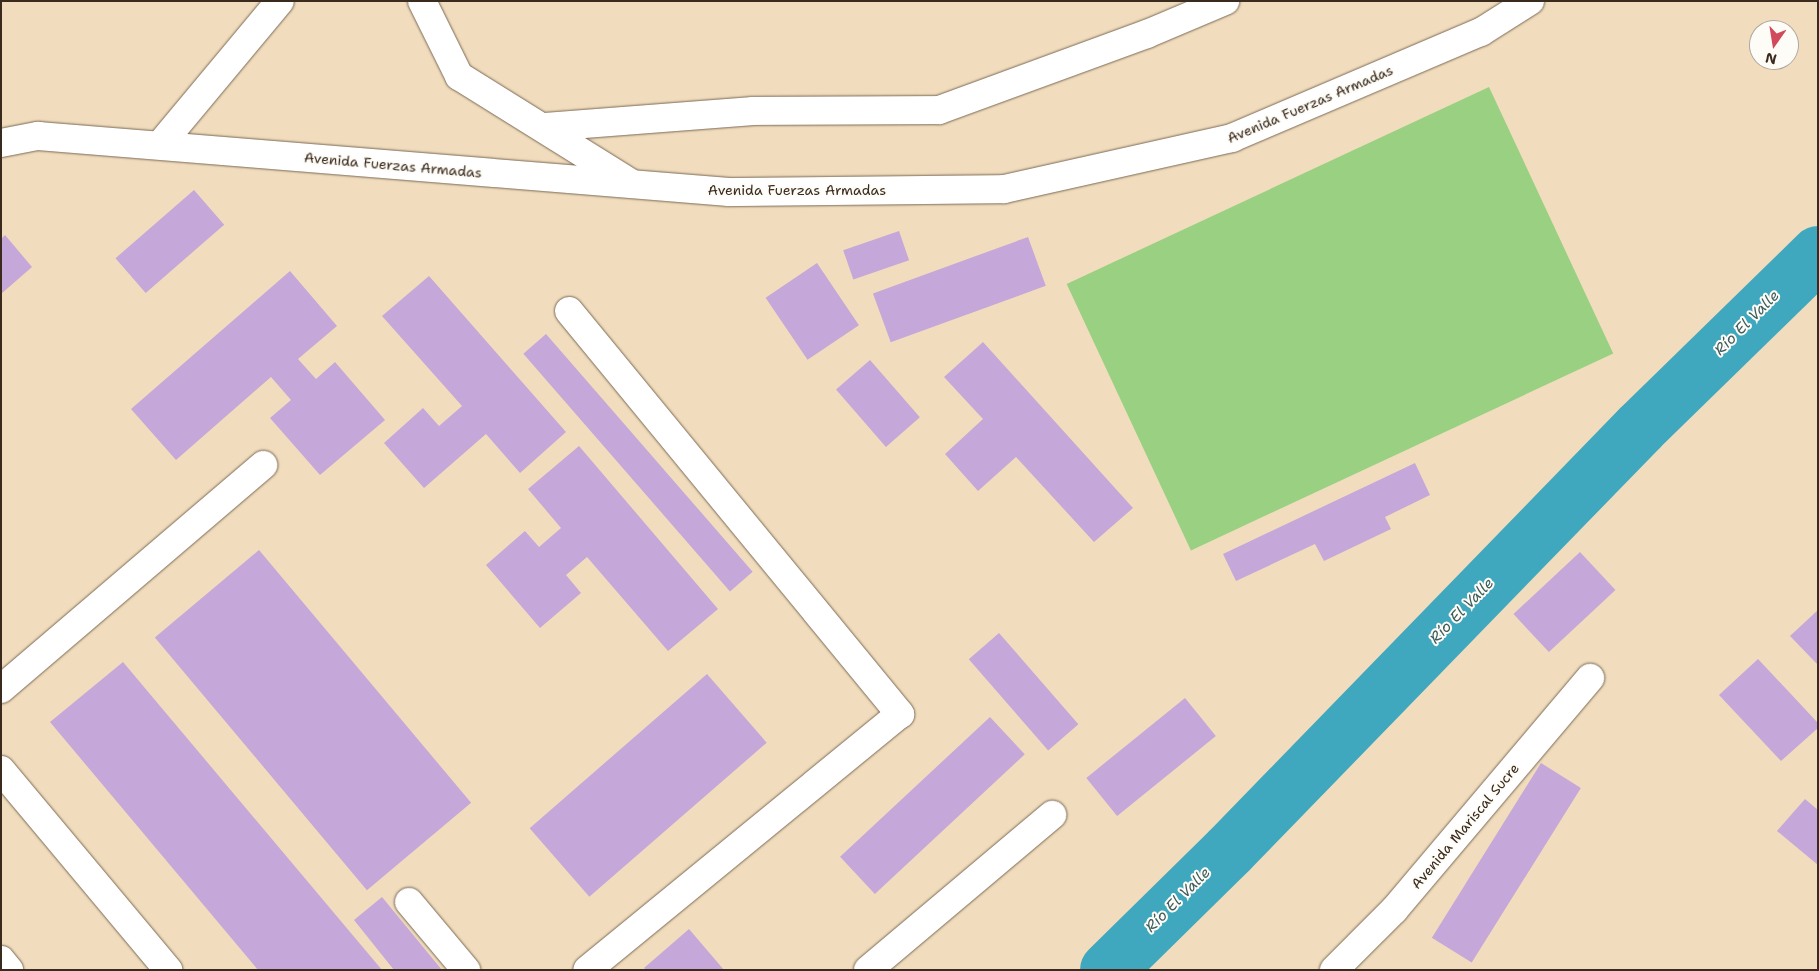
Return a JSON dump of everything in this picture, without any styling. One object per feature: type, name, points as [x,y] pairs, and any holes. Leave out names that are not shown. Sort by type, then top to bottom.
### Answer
[{"type":"street","points":[[160,145],[280,1]]},
{"type":"street","points":[[422,1],[458,76],[545,127],[634,184]]},
{"type":"street","points":[[545,127],[753,111],[939,110],[1147,34],[1225,1]]},
{"type":"street","name":"Avenida Fuerzas Armadas","points":[[1,143],[38,136],[729,192],[1004,189],[1232,138],[1482,32],[1530,1]]},
{"type":"street","points":[[569,311],[900,714],[587,970]]},
{"type":"street","points":[[1,688],[263,465]]},
{"type":"street","name":"Avenida Mariscal Sucre","points":[[1334,970],[1394,910],[1590,678]]},
{"type":"street","points":[[1,770],[168,970]]},
{"type":"street","points":[[868,970],[1052,815]]},
{"type":"street","points":[[409,902],[466,970]]},
{"type":"street","points":[[1,960],[9,970]]},
{"type":"green space","points":[[1489,87],[1613,353],[1191,550],[1067,284]]},
{"type":"building","points":[[194,190],[224,225],[146,293],[116,258]]},
{"type":"building","points":[[899,231],[909,260],[853,280],[843,250]]},
{"type":"building","points":[[5,235],[32,267],[1,294],[1,239]]},
{"type":"building","points":[[1028,237],[1046,286],[891,342],[873,293]]},
{"type":"building","points":[[817,263],[859,325],[808,360],[766,298]]},
{"type":"building","points":[[290,271],[337,326],[298,359],[316,379],[335,362],[385,420],[320,475],[270,418],[291,400],[271,377],[176,460],[131,409]]},
{"type":"building","points":[[429,276],[566,432],[520,473],[486,434],[424,488],[384,443],[423,408],[439,426],[462,406],[382,316]]},
{"type":"building","points":[[546,334],[753,572],[730,591],[523,354]]},
{"type":"building","points":[[983,342],[1133,508],[1094,542],[1016,457],[978,491],[945,454],[983,419],[944,377]]},
{"type":"building","points":[[870,360],[920,417],[886,447],[836,390]]},
{"type":"building","points":[[579,446],[718,609],[668,651],[587,557],[566,575],[581,593],[540,628],[486,565],[525,531],[539,547],[561,528],[528,489]]},
{"type":"building","points":[[1415,463],[1430,495],[1385,517],[1391,529],[1324,561],[1315,544],[1236,581],[1223,554]]},
{"type":"building","points":[[259,550],[471,803],[367,890],[155,637]]},
{"type":"building","points":[[1580,552],[1615,590],[1549,652],[1513,614]]},
{"type":"building","points":[[1818,610],[1818,665],[1790,636]]},
{"type":"building","points":[[999,633],[1078,724],[1048,751],[969,659]]},
{"type":"building","points":[[1758,659],[1818,723],[1818,728],[1781,761],[1719,695]]},
{"type":"building","points":[[123,662],[382,970],[258,970],[50,722]]},
{"type":"building","points":[[707,674],[767,743],[589,897],[530,828]]},
{"type":"building","points":[[1185,698],[1216,736],[1117,816],[1086,778]]},
{"type":"building","points":[[990,717],[1025,754],[875,894],[840,857]]},
{"type":"building","points":[[1541,763],[1581,788],[1472,963],[1432,938]]},
{"type":"building","points":[[1805,799],[1818,810],[1818,865],[1777,831]]},
{"type":"building","points":[[382,897],[442,970],[394,970],[354,920]]},
{"type":"building","points":[[689,929],[724,970],[646,970],[644,968]]},
{"type":"waterway","name":"Río El Valle","points":[[1108,970],[1229,851],[1640,428],[1818,254]]}]
